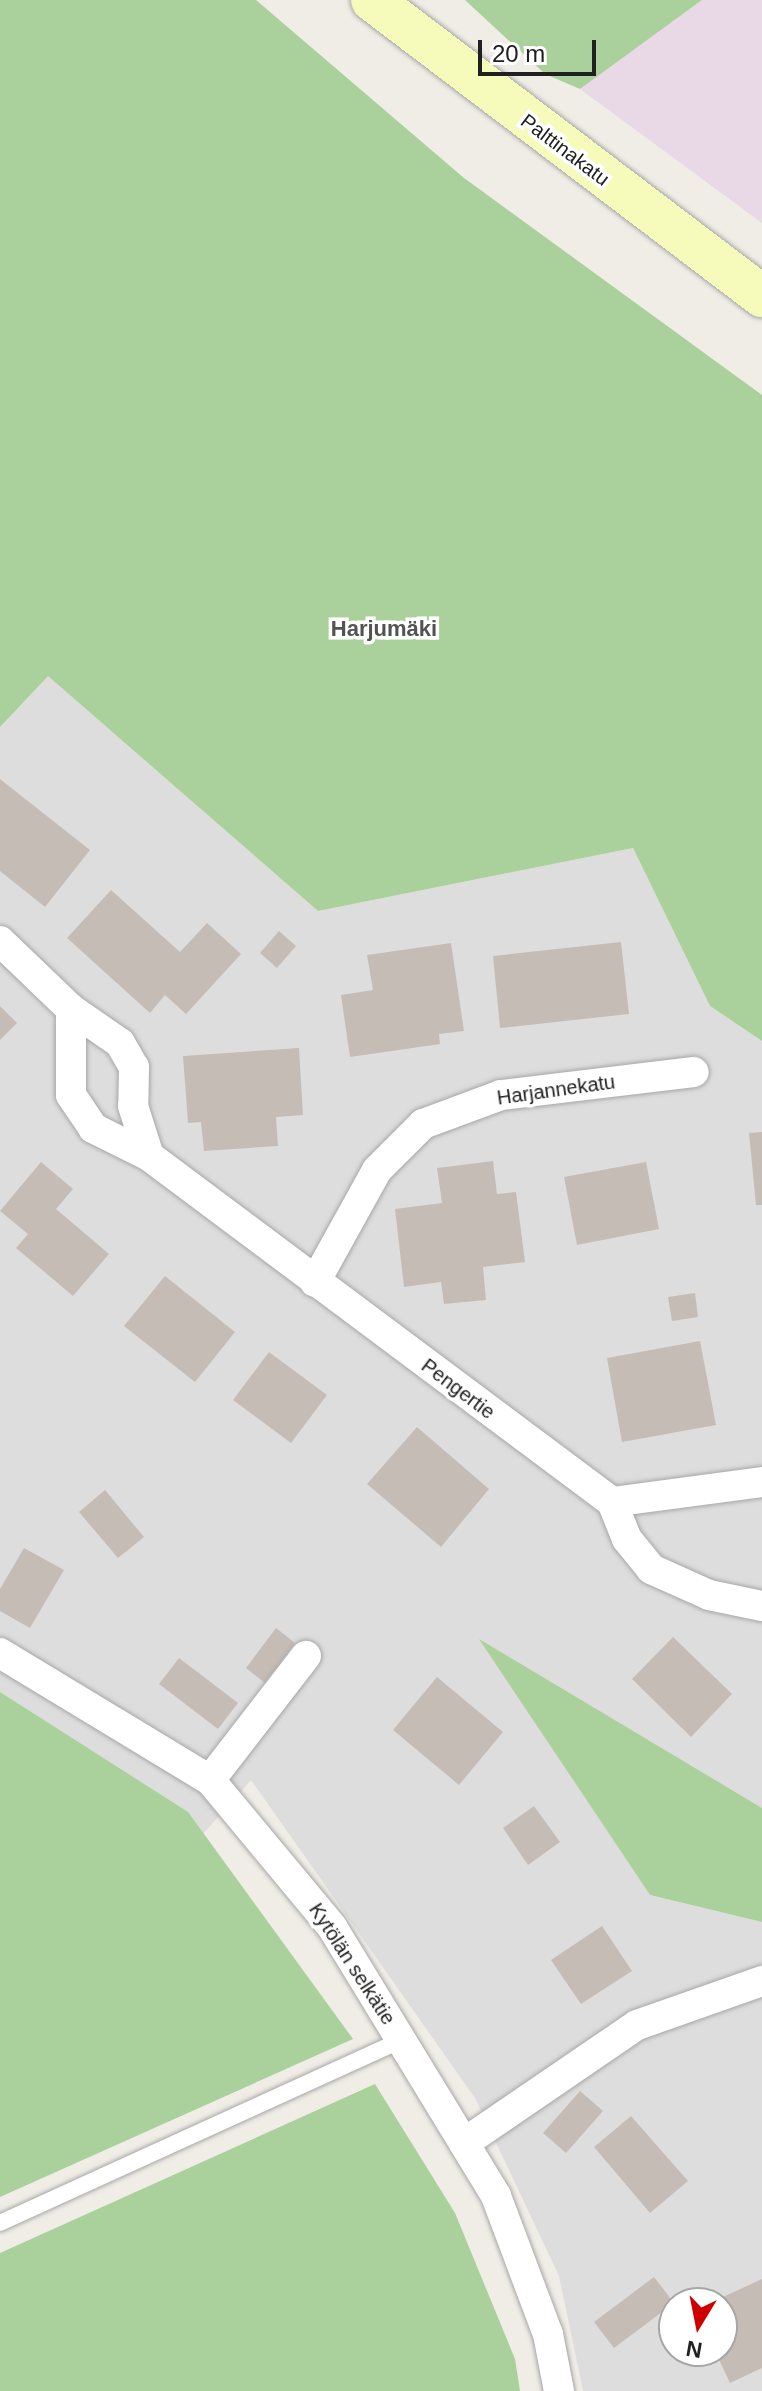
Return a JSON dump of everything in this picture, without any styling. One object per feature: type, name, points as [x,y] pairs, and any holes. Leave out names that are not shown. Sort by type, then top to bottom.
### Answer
[{"type":"street","name":"Palttinakatu","points":[[372,0],[762,296]]},
{"type":"street","points":[[0,941],[71,1009],[120,1043],[134,1067],[133,1106],[149,1156]]},
{"type":"street","name":"Pengertie","points":[[71,1009],[71,1095],[93,1128],[149,1156],[612,1502]]},
{"type":"street","name":"Harjannekatu","points":[[315,1282],[377,1170],[423,1124],[501,1095],[694,1072]]},
{"type":"street","points":[[762,1482],[612,1502],[627,1539],[651,1569],[709,1595],[762,1606]]},
{"type":"street","name":"Kytölän selkätie","points":[[0,1653],[210,1780],[332,1927],[496,2196],[548,2334],[559,2391]]},
{"type":"street","points":[[210,1780],[306,1656]]},
{"type":"street","points":[[464,2143],[637,2025],[762,1981]]},
{"type":"lane","points":[[0,2223],[402,2040]]},
{"type":"shaded area","points":[[702,0],[762,0],[762,223],[580,89]]},
{"type":"shaded area","points":[[47,675],[318,911],[633,848],[710,1006],[762,1041],[762,1808],[481,1641],[650,1895],[762,1922],[762,2391],[583,2391],[559,2276],[475,2098],[251,1780],[196,1842],[0,1695],[0,727]]},
{"type":"green space","points":[[0,0],[256,0],[464,178],[762,395],[762,1041],[710,1006],[633,848],[318,911],[48,676],[0,727]]},
{"type":"green space","points":[[465,0],[702,0],[580,89],[545,74]]},
{"type":"green space","points":[[479,1639],[762,1808],[762,1922],[650,1895]]},
{"type":"green space","points":[[0,1692],[188,1812],[353,2039],[0,2197]]},
{"type":"green space","points":[[375,2084],[455,2213],[515,2359],[520,2391],[0,2391],[0,2253]]},
{"type":"building","points":[[0,779],[90,850],[45,907],[0,871]]},
{"type":"building","points":[[111,890],[180,952],[207,923],[241,954],[186,1014],[165,995],[150,1013],[67,938]]},
{"type":"building","points":[[279,931],[296,946],[277,968],[260,953]]},
{"type":"building","points":[[621,942],[629,1014],[500,1028],[493,956]]},
{"type":"building","points":[[451,943],[464,1031],[439,1034],[440,1044],[350,1057],[341,995],[373,990],[367,955]]},
{"type":"building","points":[[0,1006],[17,1023],[0,1040]]},
{"type":"building","points":[[299,1048],[303,1115],[276,1117],[278,1146],[204,1151],[201,1122],[188,1123],[183,1056]]},
{"type":"building","points":[[762,1132],[762,1205],[756,1205],[749,1133]]},
{"type":"building","points":[[493,1161],[497,1194],[516,1192],[525,1262],[483,1267],[486,1300],[444,1304],[441,1282],[404,1287],[395,1209],[442,1203],[437,1168]]},
{"type":"building","points":[[41,1162],[73,1189],[56,1209],[109,1254],[73,1296],[16,1248],[28,1234],[0,1211]]},
{"type":"building","points":[[646,1162],[659,1229],[577,1245],[564,1177]]},
{"type":"building","points":[[165,1276],[235,1332],[195,1382],[124,1326]]},
{"type":"building","points":[[695,1293],[698,1317],[672,1321],[668,1297]]},
{"type":"building","points":[[700,1341],[716,1425],[622,1442],[607,1358]]},
{"type":"building","points":[[269,1352],[327,1395],[291,1443],[233,1400]]},
{"type":"building","points":[[417,1427],[489,1489],[441,1547],[367,1484]]},
{"type":"building","points":[[105,1490],[144,1537],[118,1558],[79,1512]]},
{"type":"building","points":[[24,1548],[64,1570],[30,1628],[0,1611],[0,1589]]},
{"type":"building","points":[[276,1628],[295,1643],[265,1683],[246,1668]]},
{"type":"building","points":[[673,1637],[732,1694],[691,1737],[632,1679]]},
{"type":"building","points":[[179,1658],[238,1703],[218,1729],[159,1684]]},
{"type":"building","points":[[437,1677],[503,1732],[459,1785],[393,1730]]},
{"type":"building","points":[[534,1806],[560,1842],[528,1865],[503,1828]]},
{"type":"building","points":[[602,1926],[632,1971],[581,2004],[551,1960]]},
{"type":"building","points":[[580,2091],[603,2111],[566,2153],[543,2133]]},
{"type":"building","points":[[631,2116],[688,2181],[650,2213],[594,2147]]},
{"type":"building","points":[[654,2277],[662,2287],[658,2287],[658,2315],[614,2348],[594,2322]]},
{"type":"building","points":[[762,2279],[762,2368],[730,2383],[722,2367],[738,2367],[738,2290]]},
{"type":"district","name":"Harjumäki","points":[[384,629]]}]
